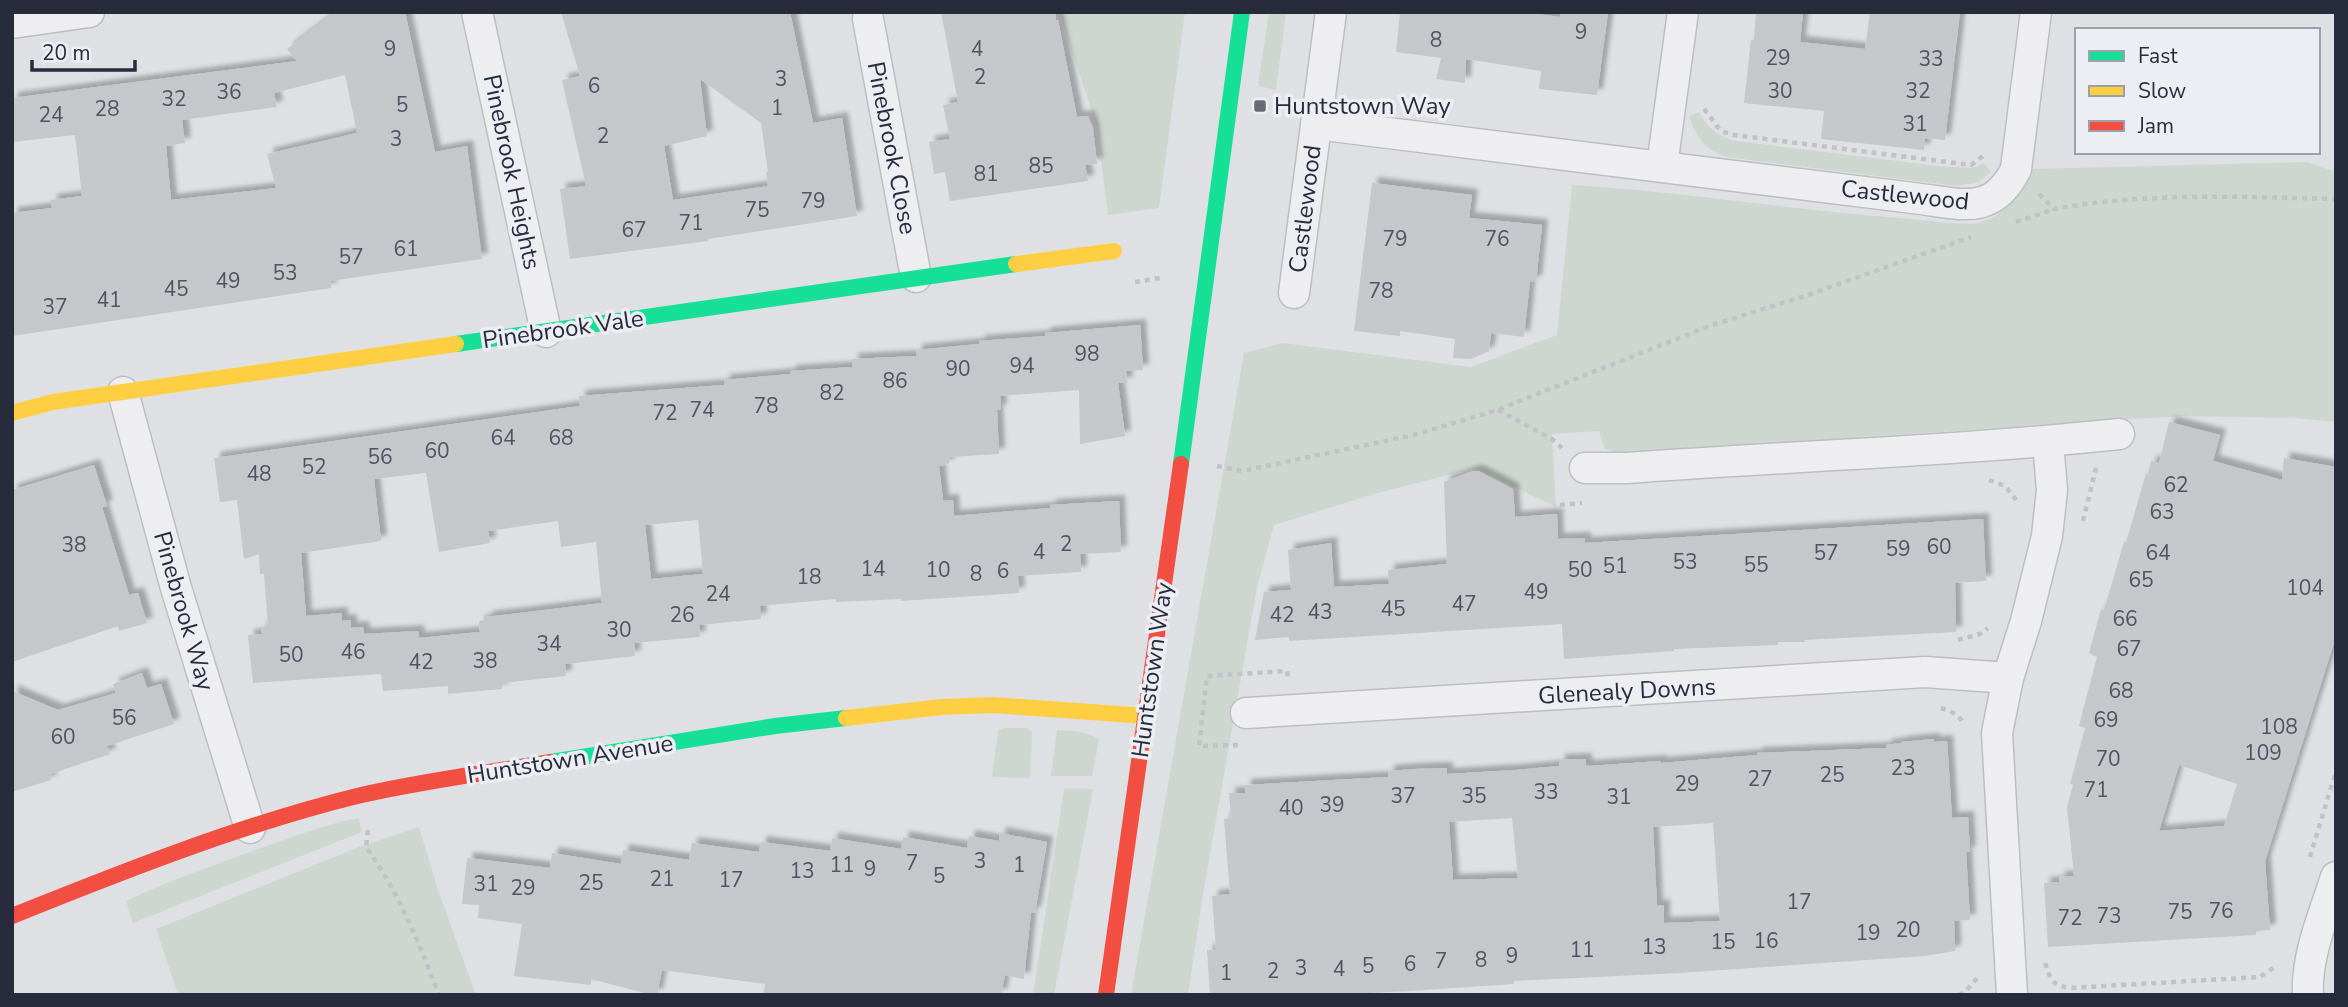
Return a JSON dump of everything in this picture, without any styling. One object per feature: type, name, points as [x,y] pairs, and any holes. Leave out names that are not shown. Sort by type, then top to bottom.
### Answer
[{"type":"street","points":[[12,23],[89,12]]},
{"type":"street","name":"Pinebrook Heights","points":[[477,12],[546,332]]},
{"type":"street","name":"Huntstown Way","points":[[1106,995],[1147,716],[1242,12]]},
{"type":"street","name":"Castlewood","points":[[1294,293],[1331,12]]},
{"type":"street","points":[[1662,166],[1683,12]]},
{"type":"street","points":[[2011,180],[2016,169],[2022,135],[2036,12]]},
{"type":"street","name":"Pinebrook Close","points":[[868,19],[916,277]]},
{"type":"street","name":"Castlewood","points":[[1316,124],[1966,204],[1983,203],[1999,196],[2011,180]]},
{"type":"street","name":"Pinebrook Vale","points":[[12,414],[53,402],[916,277],[1114,251]]},
{"type":"street","name":"Pinebrook Way","points":[[123,392],[176,588],[250,828]]},
{"type":"street","points":[[1586,468],[1628,468],[2048,442],[2119,434]]},
{"type":"street","points":[[2012,995],[1997,733],[2008,678],[2026,621],[2047,536],[2052,490],[2048,442]]},
{"type":"street","name":"Glenealy Downs","points":[[1246,713],[1925,672],[2008,678]]},
{"type":"street","name":"Huntstown Avenue","points":[[12,916],[99,881],[250,828],[358,796],[459,777],[785,725],[942,707],[1038,708],[1147,716]]},
{"type":"street","points":[[2308,995],[2307,978],[2312,954],[2336,877]]},
{"type":"path","points":[[1703,106],[1706,114],[1721,131],[1734,135],[1946,163],[1971,165],[1983,156],[2011,180],[2042,195],[2054,209]]},
{"type":"path","points":[[2005,226],[2054,209],[2129,198],[2336,199]]},
{"type":"path","points":[[1213,465],[1242,471],[1414,435],[1497,410],[1712,325],[1983,233]]},
{"type":"path","points":[[1497,410],[1552,439],[1586,468]]},
{"type":"path","points":[[2083,522],[2094,472],[2099,462]]},
{"type":"path","points":[[2308,862],[2336,771]]},
{"type":"path","points":[[358,796],[370,834],[366,847],[385,873],[404,911],[439,995]]},
{"type":"path","points":[[2043,959],[2052,982],[2070,988],[2260,976],[2276,966],[2280,954]]},
{"type":"shaded area","points":[[1059,12],[1185,12],[1159,208],[1108,215],[1097,127]]},
{"type":"shaded area","points":[[1269,12],[1286,12],[1276,90],[1258,86]]},
{"type":"shaded area","points":[[1699,112],[1714,131],[1736,141],[1939,166],[1972,168],[1984,163],[1991,172],[1979,182],[1957,186],[1726,157],[1706,146],[1698,136],[1689,116]]},
{"type":"shaded area","points":[[2307,162],[2336,172],[2336,422],[2294,418],[2183,416],[1617,453],[1605,449],[1599,431],[1552,434],[1556,507],[1476,468],[1374,494],[1274,525],[1257,587],[1188,995],[1131,995],[1244,353],[1283,343],[1471,367],[1557,335],[1572,185],[1858,215],[1972,224],[1997,215],[2005,209],[2018,195],[2033,169]]},
{"type":"shaded area","points":[[1005,728],[1028,728],[1032,733],[1030,778],[992,777],[998,731]]},
{"type":"shaded area","points":[[1057,730],[1084,733],[1099,740],[1092,776],[1051,776]]},
{"type":"shaded area","points":[[1064,789],[1093,789],[1054,995],[1033,995]]},
{"type":"shaded area","points":[[359,818],[362,832],[133,923],[126,901],[176,879],[261,848],[321,827]]},
{"type":"shaded area","points":[[419,827],[437,887],[476,995],[178,995],[156,929],[359,847]]},
{"type":"building","points":[[336,12],[405,12],[435,152],[467,146],[482,259],[330,281],[331,288],[12,336],[12,213],[52,208],[51,200],[82,196],[75,135],[12,142],[12,98],[297,61],[287,49]],"holes":[[[345,75],[357,133],[267,154],[276,188],[171,200],[166,146],[185,143],[182,120],[277,107],[274,93]]]},
{"type":"building","points":[[561,12],[790,12],[813,123],[842,118],[857,216],[708,241],[570,259],[560,189],[586,186],[562,80],[580,76]],"holes":[[[700,79],[761,123],[768,186],[673,200],[664,146],[707,136]]]},
{"type":"building","points":[[941,12],[1055,12],[1077,117],[1088,116],[1093,128],[1097,164],[1085,165],[1088,181],[950,201],[945,172],[934,174],[929,142],[950,139],[943,105],[958,102]]},
{"type":"building","points":[[1400,12],[1522,12],[1560,17],[1561,12],[1608,12],[1597,95],[1539,89],[1541,71],[1466,59],[1465,83],[1436,79],[1441,58],[1396,52]]},
{"type":"building","points":[[1756,12],[1803,12],[1800,42],[1865,49],[1870,12],[1960,12],[1945,140],[1925,138],[1924,150],[1821,139],[1824,111],[1744,103]]},
{"type":"building","points":[[1372,183],[1472,195],[1469,218],[1542,225],[1536,282],[1530,281],[1524,337],[1491,333],[1489,351],[1471,359],[1453,358],[1455,339],[1400,331],[1400,336],[1354,331]]},
{"type":"building","points":[[1140,325],[1143,370],[1126,371],[1127,383],[1118,383],[1125,436],[1080,444],[1079,390],[1000,396],[1001,410],[997,410],[999,454],[950,457],[949,464],[939,466],[943,501],[953,500],[954,516],[1050,508],[1050,505],[1119,501],[1121,552],[1080,554],[1081,572],[1018,576],[1019,593],[901,601],[836,602],[836,599],[760,606],[761,619],[699,625],[700,637],[634,643],[635,656],[565,664],[566,676],[502,683],[502,689],[448,694],[448,686],[383,691],[381,674],[253,683],[248,635],[262,634],[261,627],[268,626],[264,574],[260,574],[259,554],[244,559],[237,500],[220,502],[214,458],[580,406],[579,396],[724,385],[724,380],[790,374],[790,371],[853,367],[852,359],[917,356],[916,350],[979,344],[979,341],[1045,336],[1045,333]],"holes":[[[426,473],[439,552],[490,543],[488,531],[558,521],[561,547],[596,542],[602,603],[486,617],[487,620],[479,621],[480,632],[419,638],[418,631],[364,634],[363,627],[351,628],[351,620],[342,621],[342,613],[306,616],[301,553],[381,541],[374,479]],[[698,520],[703,574],[651,579],[645,525]]]},
{"type":"building","points":[[2169,422],[2220,435],[2213,461],[2282,480],[2284,458],[2336,467],[2336,636],[2265,861],[2270,930],[2256,931],[2256,935],[2048,947],[2044,883],[2059,882],[2059,877],[2074,876],[2067,807],[2073,785],[2070,784],[2085,728],[2079,726],[2097,657],[2089,653],[2146,473],[2148,474],[2151,461],[2159,463]],"holes":[[[2179,765],[2237,784],[2224,826],[2159,831]]]},
{"type":"building","points":[[94,465],[107,506],[102,507],[129,595],[138,593],[147,623],[119,631],[118,626],[12,662],[12,490]]},
{"type":"building","points":[[1473,471],[1513,489],[1515,517],[1557,514],[1558,539],[1585,538],[1585,543],[1983,519],[1986,581],[1955,583],[1956,632],[1804,640],[1805,642],[1778,642],[1778,645],[1674,649],[1564,659],[1562,624],[1289,641],[1289,637],[1255,640],[1264,592],[1291,590],[1288,550],[1331,543],[1334,587],[1389,584],[1388,570],[1447,564],[1444,482]]},
{"type":"building","points":[[142,673],[147,688],[161,684],[174,724],[107,746],[110,754],[50,774],[51,780],[12,792],[12,691],[58,710],[116,693],[113,684]]},
{"type":"building","points":[[1934,739],[1934,742],[1947,741],[1952,818],[1968,817],[1970,852],[1966,852],[1970,920],[1954,921],[1955,951],[1925,956],[1514,981],[1514,984],[1409,991],[1331,995],[1210,995],[1207,950],[1216,950],[1212,896],[1230,894],[1224,819],[1231,818],[1229,793],[1245,793],[1245,785],[1388,777],[1388,771],[1415,769],[1447,768],[1447,774],[1516,770],[1559,766],[1559,760],[1586,759],[1586,765],[1589,766],[1661,763],[1757,753],[1886,748],[1886,745]],"holes":[[[1512,818],[1518,878],[1453,880],[1449,822]],[[1713,823],[1720,921],[1664,923],[1664,905],[1657,906],[1653,827]]]},
{"type":"building","points":[[1000,833],[1047,842],[1035,913],[1031,912],[1024,979],[1005,975],[1001,995],[763,995],[765,984],[662,970],[657,995],[652,995],[591,979],[591,985],[514,976],[522,924],[478,918],[479,905],[462,904],[467,858],[550,868],[552,853],[621,864],[623,850],[689,860],[692,843],[759,852],[761,842],[830,851],[832,838],[901,849],[903,837],[967,848],[969,836],[999,841]]},
{"type":"traffic: fast","points":[[1181,464],[1242,12]]},
{"type":"traffic: fast","points":[[456,344],[1016,264]]},
{"type":"traffic: fast","points":[[551,762],[775,726],[846,718]]},
{"type":"traffic: slow","points":[[1016,264],[1114,251]]},
{"type":"traffic: slow","points":[[12,413],[53,402],[456,344]]},
{"type":"traffic: slow","points":[[846,718],[942,707],[993,705],[1147,716]]},
{"type":"traffic: jam","points":[[1106,995],[1181,464]]},
{"type":"traffic: jam","points":[[12,916],[183,850],[313,808],[405,786],[551,762]]},
{"type":"place","name":"Huntstown Way","points":[[1260,106]]}]
